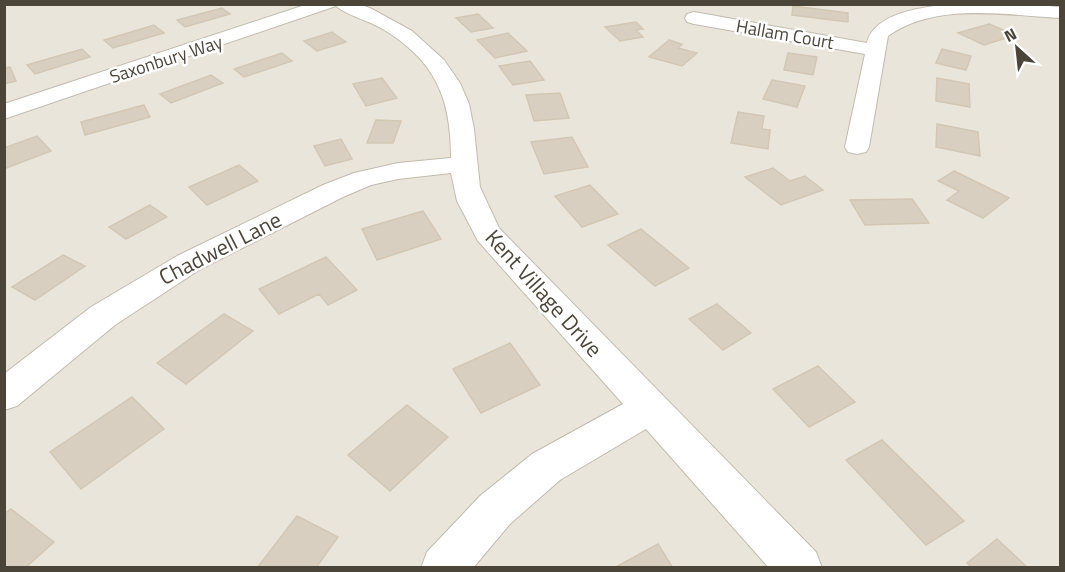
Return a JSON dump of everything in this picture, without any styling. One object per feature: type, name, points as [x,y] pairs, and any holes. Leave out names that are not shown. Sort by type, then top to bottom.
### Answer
[{"type":"street","name":"Saxonbury Way","points":[[4,112],[328,4]]},
{"type":"street","name":"Kent Village Drive","points":[[343,4],[390,24],[425,50],[441,70],[454,94],[462,127],[467,191],[488,234],[800,567]]},
{"type":"street","points":[[857,147],[875,50],[879,34],[885,25],[924,8],[980,5],[1060,13]]},
{"type":"street","name":"Hallam Court","points":[[694,18],[875,50]]},
{"type":"street","name":"Chadwell Lane","points":[[4,395],[103,316],[161,278],[198,258],[333,191],[363,179],[398,171],[464,164]]},
{"type":"street","points":[[443,567],[495,510],[546,467],[649,408]]},
{"type":"shaded area","points":[[4,5],[1060,5],[1060,567],[5,567]]},
{"type":"building","points":[[793,6],[848,13],[848,22],[792,15]]},
{"type":"building","points":[[222,8],[230,14],[185,27],[177,20]]},
{"type":"building","points":[[478,14],[493,28],[471,32],[456,18]]},
{"type":"building","points":[[636,22],[643,29],[636,30],[643,37],[620,41],[605,27]]},
{"type":"building","points":[[989,24],[1016,35],[984,45],[958,33]]},
{"type":"building","points":[[154,25],[164,33],[113,48],[104,40]]},
{"type":"building","points":[[332,32],[346,42],[317,51],[304,41]]},
{"type":"building","points":[[508,33],[527,51],[495,58],[477,40]]},
{"type":"building","points":[[669,40],[682,44],[678,48],[697,53],[682,66],[649,57]]},
{"type":"building","points":[[82,49],[90,57],[35,74],[27,65]]},
{"type":"building","points":[[942,49],[971,56],[966,70],[936,63]]},
{"type":"building","points":[[282,53],[292,61],[244,77],[234,69]]},
{"type":"building","points":[[788,53],[817,57],[813,75],[784,70]]},
{"type":"building","points":[[530,61],[544,80],[513,85],[499,66]]},
{"type":"building","points":[[10,67],[16,81],[4,84],[4,68]]},
{"type":"building","points":[[211,75],[223,83],[171,103],[160,94]]},
{"type":"building","points":[[382,78],[397,98],[366,106],[353,84]]},
{"type":"building","points":[[937,78],[969,84],[970,107],[936,101]]},
{"type":"building","points":[[772,80],[805,86],[797,107],[763,99]]},
{"type":"building","points":[[560,93],[569,118],[534,121],[526,95]]},
{"type":"building","points":[[144,105],[150,117],[85,135],[81,122]]},
{"type":"building","points":[[738,112],[764,116],[762,129],[770,130],[768,149],[731,143]]},
{"type":"building","points":[[376,120],[401,121],[393,143],[367,143]]},
{"type":"building","points":[[937,124],[978,132],[980,156],[936,147]]},
{"type":"building","points":[[37,136],[51,151],[4,169],[4,148]]},
{"type":"building","points":[[572,137],[588,167],[544,174],[531,142]]},
{"type":"building","points":[[341,139],[352,159],[325,166],[314,146]]},
{"type":"building","points":[[239,165],[258,181],[207,205],[189,187]]},
{"type":"building","points":[[773,168],[790,181],[805,176],[823,190],[781,205],[745,177]]},
{"type":"building","points":[[954,171],[1009,198],[983,218],[947,200],[959,191],[938,181]]},
{"type":"building","points":[[590,185],[618,214],[582,227],[555,196]]},
{"type":"building","points":[[912,199],[929,223],[865,225],[850,200]]},
{"type":"building","points":[[150,205],[167,217],[126,239],[109,227]]},
{"type":"building","points":[[423,211],[441,239],[377,260],[362,229]]},
{"type":"building","points":[[641,229],[689,268],[655,286],[608,245]]},
{"type":"building","points":[[63,255],[85,266],[35,300],[12,287]]},
{"type":"building","points":[[326,257],[357,290],[328,305],[319,294],[279,314],[259,289]]},
{"type":"building","points":[[717,304],[751,333],[723,350],[689,319]]},
{"type":"building","points":[[224,314],[253,331],[186,384],[157,363]]},
{"type":"building","points":[[510,343],[540,385],[481,413],[453,369]]},
{"type":"building","points":[[818,366],[855,402],[809,427],[773,389]]},
{"type":"building","points":[[132,397],[164,429],[81,489],[50,452]]},
{"type":"building","points":[[407,405],[448,437],[390,491],[348,455]]},
{"type":"building","points":[[882,440],[964,521],[926,545],[846,460]]},
{"type":"building","points":[[11,509],[54,542],[25,568],[4,568],[4,514]]},
{"type":"building","points":[[297,516],[338,537],[316,568],[257,568]]},
{"type":"building","points":[[997,539],[1028,568],[972,568],[967,563]]},
{"type":"building","points":[[658,544],[673,568],[614,568]]}]
